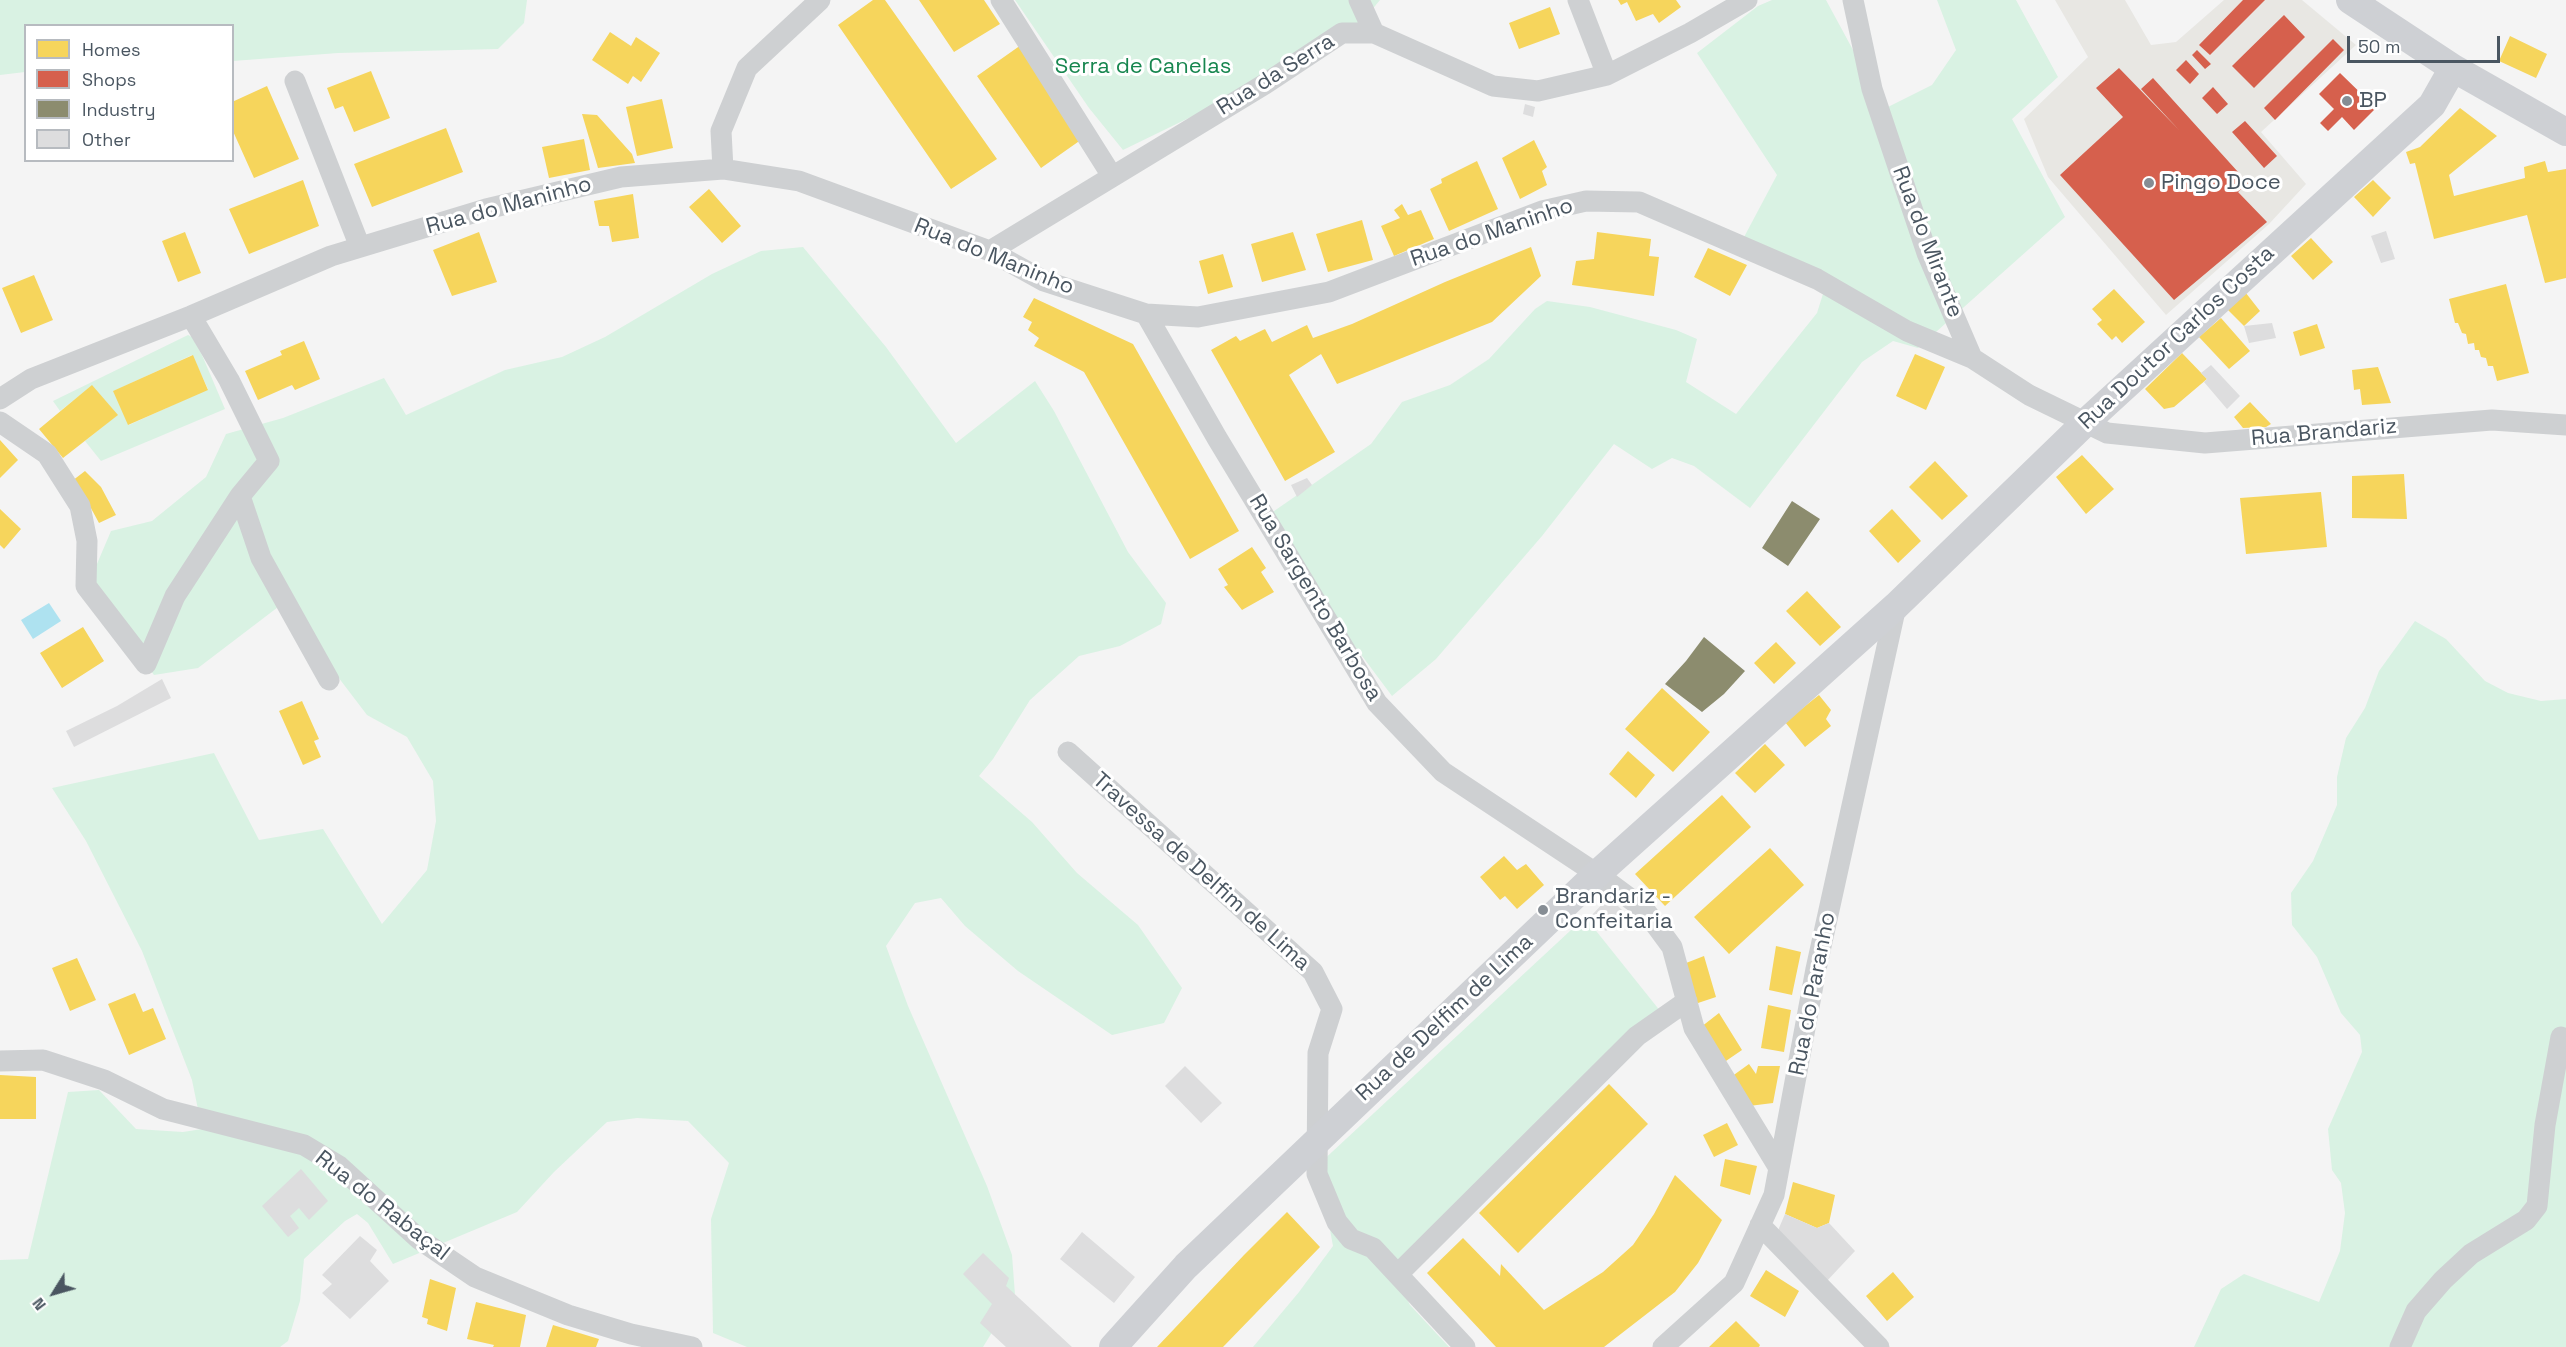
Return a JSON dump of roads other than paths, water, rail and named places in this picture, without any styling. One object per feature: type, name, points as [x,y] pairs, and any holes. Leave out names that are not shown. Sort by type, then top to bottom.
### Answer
[{"type":"main road","points":[[2350,0],[2453,68],[2566,132]]},
{"type":"main road","name":"Rua Doutor Carlos Costa","points":[[1896,606],[2085,423],[2432,105],[2453,68]]},
{"type":"main road","name":"Rua de Delfim de Lima","points":[[1113,1347],[1185,1266],[1318,1138],[1597,874],[1896,606]]},
{"type":"street","points":[[723,169],[721,131],[747,68],[820,0]]},
{"type":"street","points":[[1001,0],[1112,176]]},
{"type":"street","points":[[1359,0],[1374,33]]},
{"type":"street","points":[[1578,0],[1607,75]]},
{"type":"street","name":"Rua da Serra","points":[[990,251],[1265,84],[1342,33],[1374,33],[1493,86],[1538,91],[1607,75],[1690,33],[1747,0]]},
{"type":"street","name":"Rua do Mirante","points":[[1853,0],[1876,100],[1927,253],[1972,358]]},
{"type":"street","points":[[295,81],[360,247]]},
{"type":"street","name":"Rua do Maninho","points":[[2,396],[31,379],[191,316],[331,256],[486,209],[621,177],[723,169],[799,181],[990,251],[1044,281],[1146,314],[1197,317],[1329,292],[1542,211],[1586,201],[1639,202],[1817,279],[1907,331],[1972,358]]},
{"type":"street","name":"Rua Sargento Barbosa","points":[[1146,314],[1217,438],[1377,703],[1443,772],[1597,874],[1644,909],[1672,947],[1694,1028],[1779,1168]]},
{"type":"street","points":[[0,422],[47,454],[80,506],[87,541],[86,586],[146,664],[175,596],[240,496],[269,461],[229,380],[191,316]]},
{"type":"street","points":[[1972,358],[2029,395],[2085,423]]},
{"type":"street","name":"Rua Brandariz","points":[[2085,423],[2107,433],[2205,443],[2492,420],[2566,425]]},
{"type":"street","points":[[240,496],[261,558],[329,680]]},
{"type":"street","name":"Rua do Paranho","points":[[1663,1347],[1734,1283],[1774,1195],[1816,969],[1896,606]]},
{"type":"street","name":"Travessa de Delfim de Lima","points":[[1068,752],[1313,972],[1332,1009],[1317,1053],[1317,1174],[1337,1222],[1351,1239],[1373,1248],[1465,1347]]},
{"type":"street","points":[[1398,1274],[1638,1036],[1687,1001]]},
{"type":"street","points":[[2400,1347],[2416,1311],[2443,1280],[2471,1254],[2526,1220],[2537,1206],[2545,1125],[2561,1036]]},
{"type":"street","name":"Rua do Rabaçal","points":[[0,1061],[43,1060],[104,1080],[163,1109],[304,1145],[339,1166],[419,1239],[475,1277],[568,1316],[631,1334],[692,1347]]},
{"type":"street","points":[[1760,1225],[1879,1347]]},
{"type":"water","points":[[49,603],[61,621],[33,639],[21,620]]},
{"type":"place","name":"BP","points":[[2347,101]]},
{"type":"place","name":"Pingo Doce","points":[[2149,183]]},
{"type":"place","name":"Brandariz - Confeitaria","points":[[1543,910]]},
{"type":"park label","name":"Serra de Canelas","points":[[1143,67]]}]
